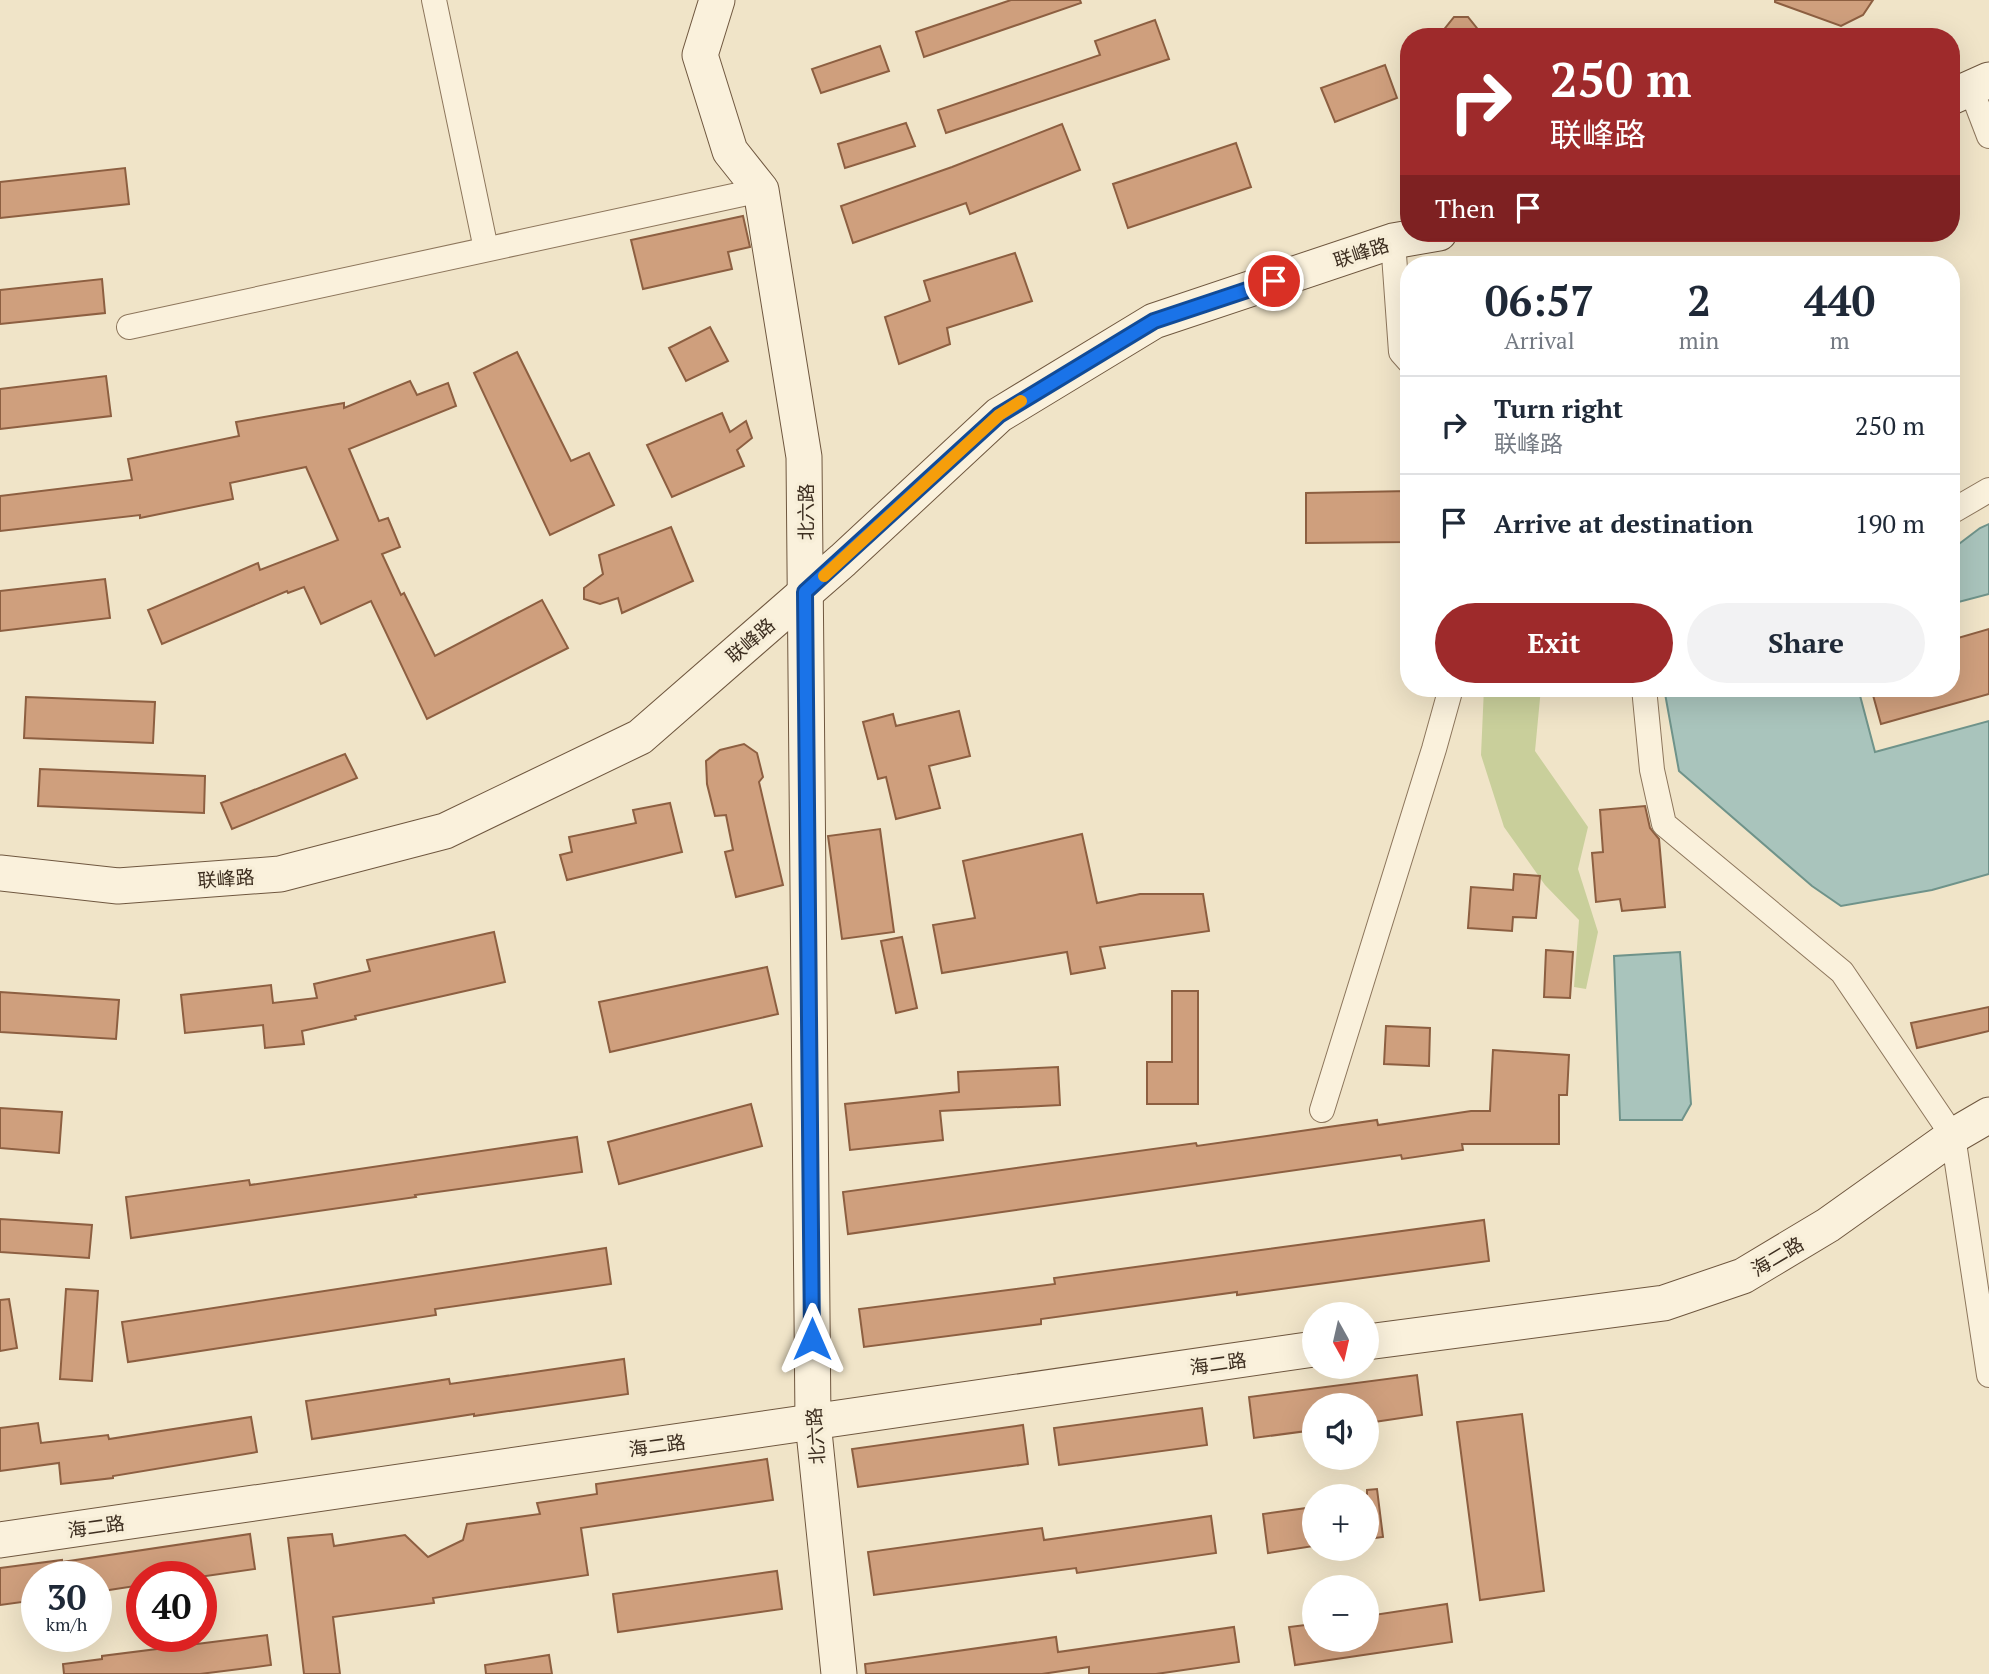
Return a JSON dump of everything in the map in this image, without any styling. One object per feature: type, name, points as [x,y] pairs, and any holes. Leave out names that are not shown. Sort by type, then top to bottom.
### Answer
[{"type":"street","points":[[434,0],[486,249]]},
{"type":"street","name":"北六路","points":[[717,0],[700,55],[730,151],[761,190],[804,457],[813,1422],[839,1674]]},
{"type":"street","points":[[1970,88],[1989,136]]},
{"type":"street","points":[[129,327],[761,190]]},
{"type":"street","name":"联峰路","points":[[0,873],[118,886],[280,874],[445,831],[640,737],[805,592],[999,415],[1154,321],[1400,240]]},
{"type":"street","points":[[1393,241],[1400,338]]},
{"type":"street","points":[[1960,507],[1989,490]]},
{"type":"street","points":[[1322,1110],[1449,697]]},
{"type":"street","points":[[1645,697],[1652,771],[1664,824],[1842,972],[1953,1136],[1989,1375]]},
{"type":"street","name":"海二路","points":[[1379,1340],[1664,1303],[1743,1276],[1828,1225],[1953,1136],[1989,1115]]},
{"type":"street","name":"海二路","points":[[0,1540],[1302,1351]]},
{"type":"green space","points":[[1484,697],[1540,697],[1535,751],[1588,827],[1578,869],[1598,932],[1586,989],[1574,987],[1579,920],[1545,885],[1504,827],[1481,755]]},
{"type":"water","points":[[1989,524],[1989,594],[1960,602],[1960,543]]},
{"type":"water","points":[[1666,697],[1860,697],[1875,752],[1989,721],[1989,874],[1932,890],[1841,906],[1812,886],[1679,771]]},
{"type":"water","points":[[1680,952],[1691,1104],[1682,1120],[1620,1120],[1614,956]]},
{"type":"building","points":[[1011,0],[1080,0],[1081,3],[924,57],[916,32]]},
{"type":"building","points":[[1775,0],[1873,0],[1863,15],[1841,26]]},
{"type":"building","points":[[1454,17],[1468,17],[1477,28],[1445,28]]},
{"type":"building","points":[[1155,20],[1169,59],[946,133],[938,110],[1100,55],[1095,41]]},
{"type":"building","points":[[880,46],[889,71],[821,93],[812,69]]},
{"type":"building","points":[[1385,65],[1397,98],[1335,122],[1321,88]]},
{"type":"building","points":[[906,123],[915,146],[845,168],[838,144]]},
{"type":"building","points":[[1062,124],[1080,170],[970,214],[966,203],[853,243],[841,206]]},
{"type":"building","points":[[1236,143],[1251,187],[1128,228],[1113,184]]},
{"type":"building","points":[[125,168],[129,204],[0,218],[0,182]]},
{"type":"building","points":[[743,216],[750,247],[728,252],[732,269],[643,289],[631,240]]},
{"type":"building","points":[[1015,253],[1032,301],[947,328],[950,344],[899,364],[885,317],[930,301],[924,281]]},
{"type":"building","points":[[102,279],[105,313],[0,324],[0,290]]},
{"type":"building","points":[[710,327],[728,361],[686,381],[669,348]]},
{"type":"building","points":[[517,352],[571,461],[589,453],[614,505],[550,535],[474,373]]},
{"type":"building","points":[[106,376],[111,416],[0,429],[0,389]]},
{"type":"building","points":[[410,381],[417,395],[448,383],[456,406],[349,449],[379,521],[388,518],[400,547],[382,554],[435,656],[542,600],[568,648],[427,719],[371,601],[321,624],[304,587],[288,593],[287,591],[162,644],[148,610],[258,563],[260,570],[338,540],[306,467],[230,483],[233,499],[140,518],[140,515],[0,531],[0,496],[132,480],[128,459],[239,436],[236,422],[344,403],[344,408]]},
{"type":"building","points":[[722,413],[730,432],[746,421],[752,438],[737,450],[744,466],[672,497],[647,445]]},
{"type":"building","points":[[1400,491],[1400,542],[1306,543],[1306,493]]},
{"type":"building","points":[[671,527],[693,581],[622,613],[618,598],[600,604],[584,599],[584,588],[603,574],[599,555]]},
{"type":"building","points":[[105,579],[110,618],[0,631],[0,591]]},
{"type":"building","points":[[1989,629],[1989,694],[1881,724],[1874,697],[1960,697],[1960,637]]},
{"type":"building","points":[[26,697],[155,702],[153,743],[24,738]]},
{"type":"building","points":[[959,711],[970,756],[929,766],[940,808],[896,819],[886,777],[878,779],[863,722],[893,714],[896,726]]},
{"type":"building","points":[[744,744],[757,753],[763,777],[759,782],[783,885],[736,897],[725,852],[733,850],[726,815],[715,816],[707,784],[706,761],[720,750]]},
{"type":"building","points":[[345,754],[357,778],[232,829],[221,803]]},
{"type":"building","points":[[40,769],[205,776],[204,813],[38,806]]},
{"type":"building","points":[[670,803],[682,852],[567,880],[560,855],[572,852],[569,837],[636,823],[633,810]]},
{"type":"building","points":[[1645,806],[1650,828],[1659,839],[1665,907],[1622,911],[1620,899],[1596,902],[1592,853],[1603,852],[1600,810]]},
{"type":"building","points":[[880,829],[894,932],[842,939],[828,836]]},
{"type":"building","points":[[1082,834],[1097,903],[1140,894],[1203,894],[1209,931],[1100,947],[1105,968],[1071,974],[1067,952],[942,973],[933,925],[975,918],[963,861]]},
{"type":"building","points":[[1514,874],[1540,876],[1536,918],[1513,917],[1512,931],[1468,928],[1471,887],[1513,890]]},
{"type":"building","points":[[494,932],[505,982],[355,1016],[356,1019],[302,1031],[304,1044],[265,1048],[263,1025],[185,1033],[181,995],[271,985],[273,1003],[317,998],[314,984],[370,971],[367,960]]},
{"type":"building","points":[[902,937],[917,1008],[896,1013],[881,941]]},
{"type":"building","points":[[1546,950],[1573,952],[1570,998],[1544,997]]},
{"type":"building","points":[[767,967],[778,1014],[610,1052],[599,1002]]},
{"type":"building","points":[[1172,991],[1198,991],[1198,1104],[1147,1104],[1147,1062],[1172,1062]]},
{"type":"building","points":[[0,992],[119,1000],[116,1039],[0,1032]]},
{"type":"building","points":[[1989,1007],[1989,1031],[1917,1048],[1911,1023]]},
{"type":"building","points":[[1386,1026],[1430,1028],[1429,1066],[1384,1064]]},
{"type":"building","points":[[1493,1050],[1569,1055],[1567,1095],[1559,1095],[1559,1144],[1462,1144],[1463,1150],[1402,1159],[1401,1155],[848,1234],[843,1192],[1377,1120],[1378,1125],[1471,1111],[1490,1111]]},
{"type":"building","points":[[1058,1067],[1060,1105],[940,1111],[943,1140],[850,1150],[845,1104],[959,1092],[958,1072]]},
{"type":"building","points":[[751,1104],[762,1146],[619,1184],[608,1142]]},
{"type":"building","points":[[0,1108],[62,1112],[59,1153],[0,1148]]},
{"type":"building","points":[[577,1137],[582,1172],[131,1238],[126,1197],[249,1180],[250,1185]]},
{"type":"building","points":[[0,1219],[92,1225],[89,1258],[0,1252]]},
{"type":"building","points":[[1484,1220],[1489,1261],[1237,1295],[1237,1292],[1041,1319],[1041,1324],[864,1347],[859,1309],[1055,1284],[1054,1278]]},
{"type":"building","points":[[606,1248],[611,1284],[435,1309],[436,1315],[128,1362],[122,1322]]},
{"type":"building","points":[[66,1289],[98,1291],[92,1381],[60,1379]]},
{"type":"building","points":[[9,1299],[17,1348],[0,1351],[0,1300]]},
{"type":"building","points":[[624,1359],[628,1394],[312,1439],[306,1401],[449,1379],[450,1384]]},
{"type":"building","points":[[1417,1375],[1422,1415],[1379,1421],[1379,1393],[1302,1393],[1302,1432],[1254,1438],[1249,1397]]},
{"type":"building","points":[[1202,1408],[1207,1445],[1059,1465],[1054,1428]]},
{"type":"building","points":[[1522,1414],[1544,1591],[1480,1600],[1457,1422]]},
{"type":"building","points":[[251,1417],[257,1452],[113,1478],[61,1484],[59,1463],[0,1471],[0,1428],[38,1423],[41,1443],[108,1435],[109,1439]]},
{"type":"building","points":[[1023,1425],[1028,1464],[858,1487],[852,1449]]},
{"type":"building","points":[[767,1459],[773,1500],[581,1528],[588,1575],[433,1598],[434,1603],[333,1617],[340,1674],[304,1674],[288,1538],[332,1534],[334,1546],[405,1535],[428,1557],[463,1540],[467,1524],[540,1514],[537,1503],[597,1494],[596,1484]]},
{"type":"building","points":[[1379,1505],[1383,1537],[1379,1538]]},
{"type":"building","points":[[1302,1509],[1302,1548],[1268,1553],[1263,1514]]},
{"type":"building","points":[[1211,1516],[1216,1553],[1077,1573],[1076,1568],[874,1595],[868,1552],[1042,1528],[1044,1540]]},
{"type":"building","points":[[250,1534],[255,1569],[217,1574],[217,1561],[126,1561],[126,1587],[112,1590],[112,1561],[69,1561]]},
{"type":"building","points":[[21,1565],[21,1602],[0,1605],[0,1568]]},
{"type":"building","points":[[777,1571],[782,1609],[618,1632],[613,1594]]},
{"type":"building","points":[[1447,1604],[1452,1642],[1295,1665],[1289,1627],[1302,1625],[1302,1652],[1379,1652],[1379,1614]]},
{"type":"building","points":[[1234,1627],[1239,1662],[1156,1674],[1089,1674],[1089,1667],[1042,1674],[866,1674],[865,1664],[1056,1637],[1058,1652]]},
{"type":"building","points":[[267,1635],[271,1665],[200,1674],[64,1674],[63,1664],[102,1659],[102,1656],[133,1652],[217,1652],[217,1641]]},
{"type":"building","points":[[549,1655],[552,1674],[486,1674],[485,1665]]},
{"type":"slow traffic","points":[[824,576],[999,415],[1021,401]]},
{"type":"route","points":[[812,1339],[805,592],[999,415],[1154,321],[1274,281]]}]
